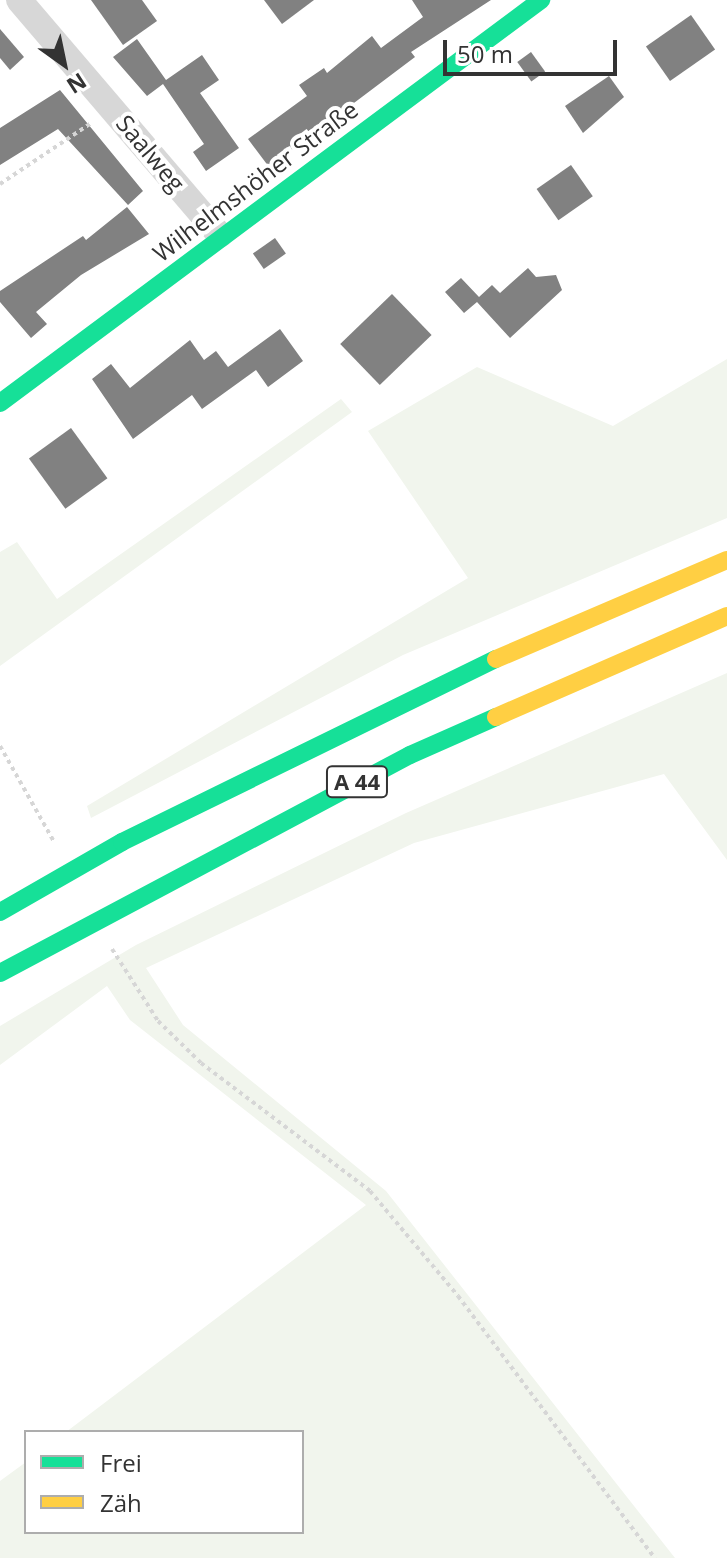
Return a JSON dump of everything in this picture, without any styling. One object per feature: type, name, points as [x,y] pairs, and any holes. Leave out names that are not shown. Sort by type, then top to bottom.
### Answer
[{"type":"main road","name":"Wilhelmshöher Straße","points":[[0,403],[220,235],[541,0]]},
{"type":"main road","name":"A 44","points":[[0,912],[122,842],[420,691],[727,560]]},
{"type":"main road","name":"A 44","points":[[0,973],[410,755],[727,616]]},
{"type":"street","name":"Saalweg","points":[[25,2],[220,235]]},
{"type":"path","points":[[0,184],[113,108]]},
{"type":"path","points":[[0,746],[54,842]]},
{"type":"path","points":[[112,949],[158,1021],[201,1063],[370,1191],[458,1296],[655,1558]]},
{"type":"shaded area","points":[[727,359],[727,518],[403,655],[91,818],[87,806],[468,578],[368,431],[477,367],[613,426]]},
{"type":"shaded area","points":[[341,399],[352,412],[0,666],[0,552],[17,542],[57,599]]},
{"type":"shaded area","points":[[727,673],[727,860],[664,774],[414,843],[146,968],[183,1025],[386,1191],[675,1558],[0,1558],[0,1481],[24,1463],[24,1534],[304,1534],[304,1430],[69,1430],[366,1205],[130,1020],[107,986],[0,1065],[0,1026],[136,945],[406,813]]},
{"type":"building","points":[[91,0],[142,0],[157,21],[123,45]]},
{"type":"building","points":[[264,0],[314,0],[282,24]]},
{"type":"building","points":[[412,0],[491,0],[411,52],[415,57],[269,167],[248,139],[307,96],[299,85],[324,68],[327,73],[372,36],[381,48],[423,17]]},
{"type":"building","points":[[691,15],[715,49],[670,81],[646,47]]},
{"type":"building","points":[[0,29],[24,57],[10,70],[0,58]]},
{"type":"building","points":[[137,39],[166,80],[202,55],[219,80],[200,93],[239,148],[206,171],[193,152],[204,144],[163,84],[147,96],[113,57]]},
{"type":"building","points":[[531,52],[545,71],[531,81],[517,62]]},
{"type":"building","points":[[609,76],[624,97],[583,133],[565,106]]},
{"type":"building","points":[[60,90],[143,191],[128,205],[58,129],[0,165],[0,128]]},
{"type":"building","points":[[571,165],[593,196],[558,220],[537,189]]},
{"type":"building","points":[[127,207],[149,234],[81,275],[36,312],[47,324],[31,338],[0,302],[0,291],[83,236],[86,240]]},
{"type":"building","points":[[275,238],[286,254],[264,269],[253,253]]},
{"type":"building","points":[[528,268],[536,277],[556,275],[562,290],[510,338],[477,302],[464,313],[445,292],[461,278],[479,297],[492,285],[500,293]]},
{"type":"building","points":[[392,294],[432,335],[380,385],[340,344]]},
{"type":"building","points":[[280,329],[303,361],[268,387],[256,370],[202,409],[192,395],[133,439],[92,379],[111,364],[130,388],[190,340],[204,360],[216,351],[228,367]]},
{"type":"building","points":[[71,428],[107,478],[65,509],[29,459]]},
{"type":"traffic: fast","points":[[0,403],[541,0]]},
{"type":"traffic: fast","points":[[0,912],[122,842],[496,659]]},
{"type":"traffic: fast","points":[[0,973],[410,755],[496,717]]},
{"type":"traffic: slow","points":[[496,659],[727,560]]},
{"type":"traffic: slow","points":[[496,717],[727,616]]}]
